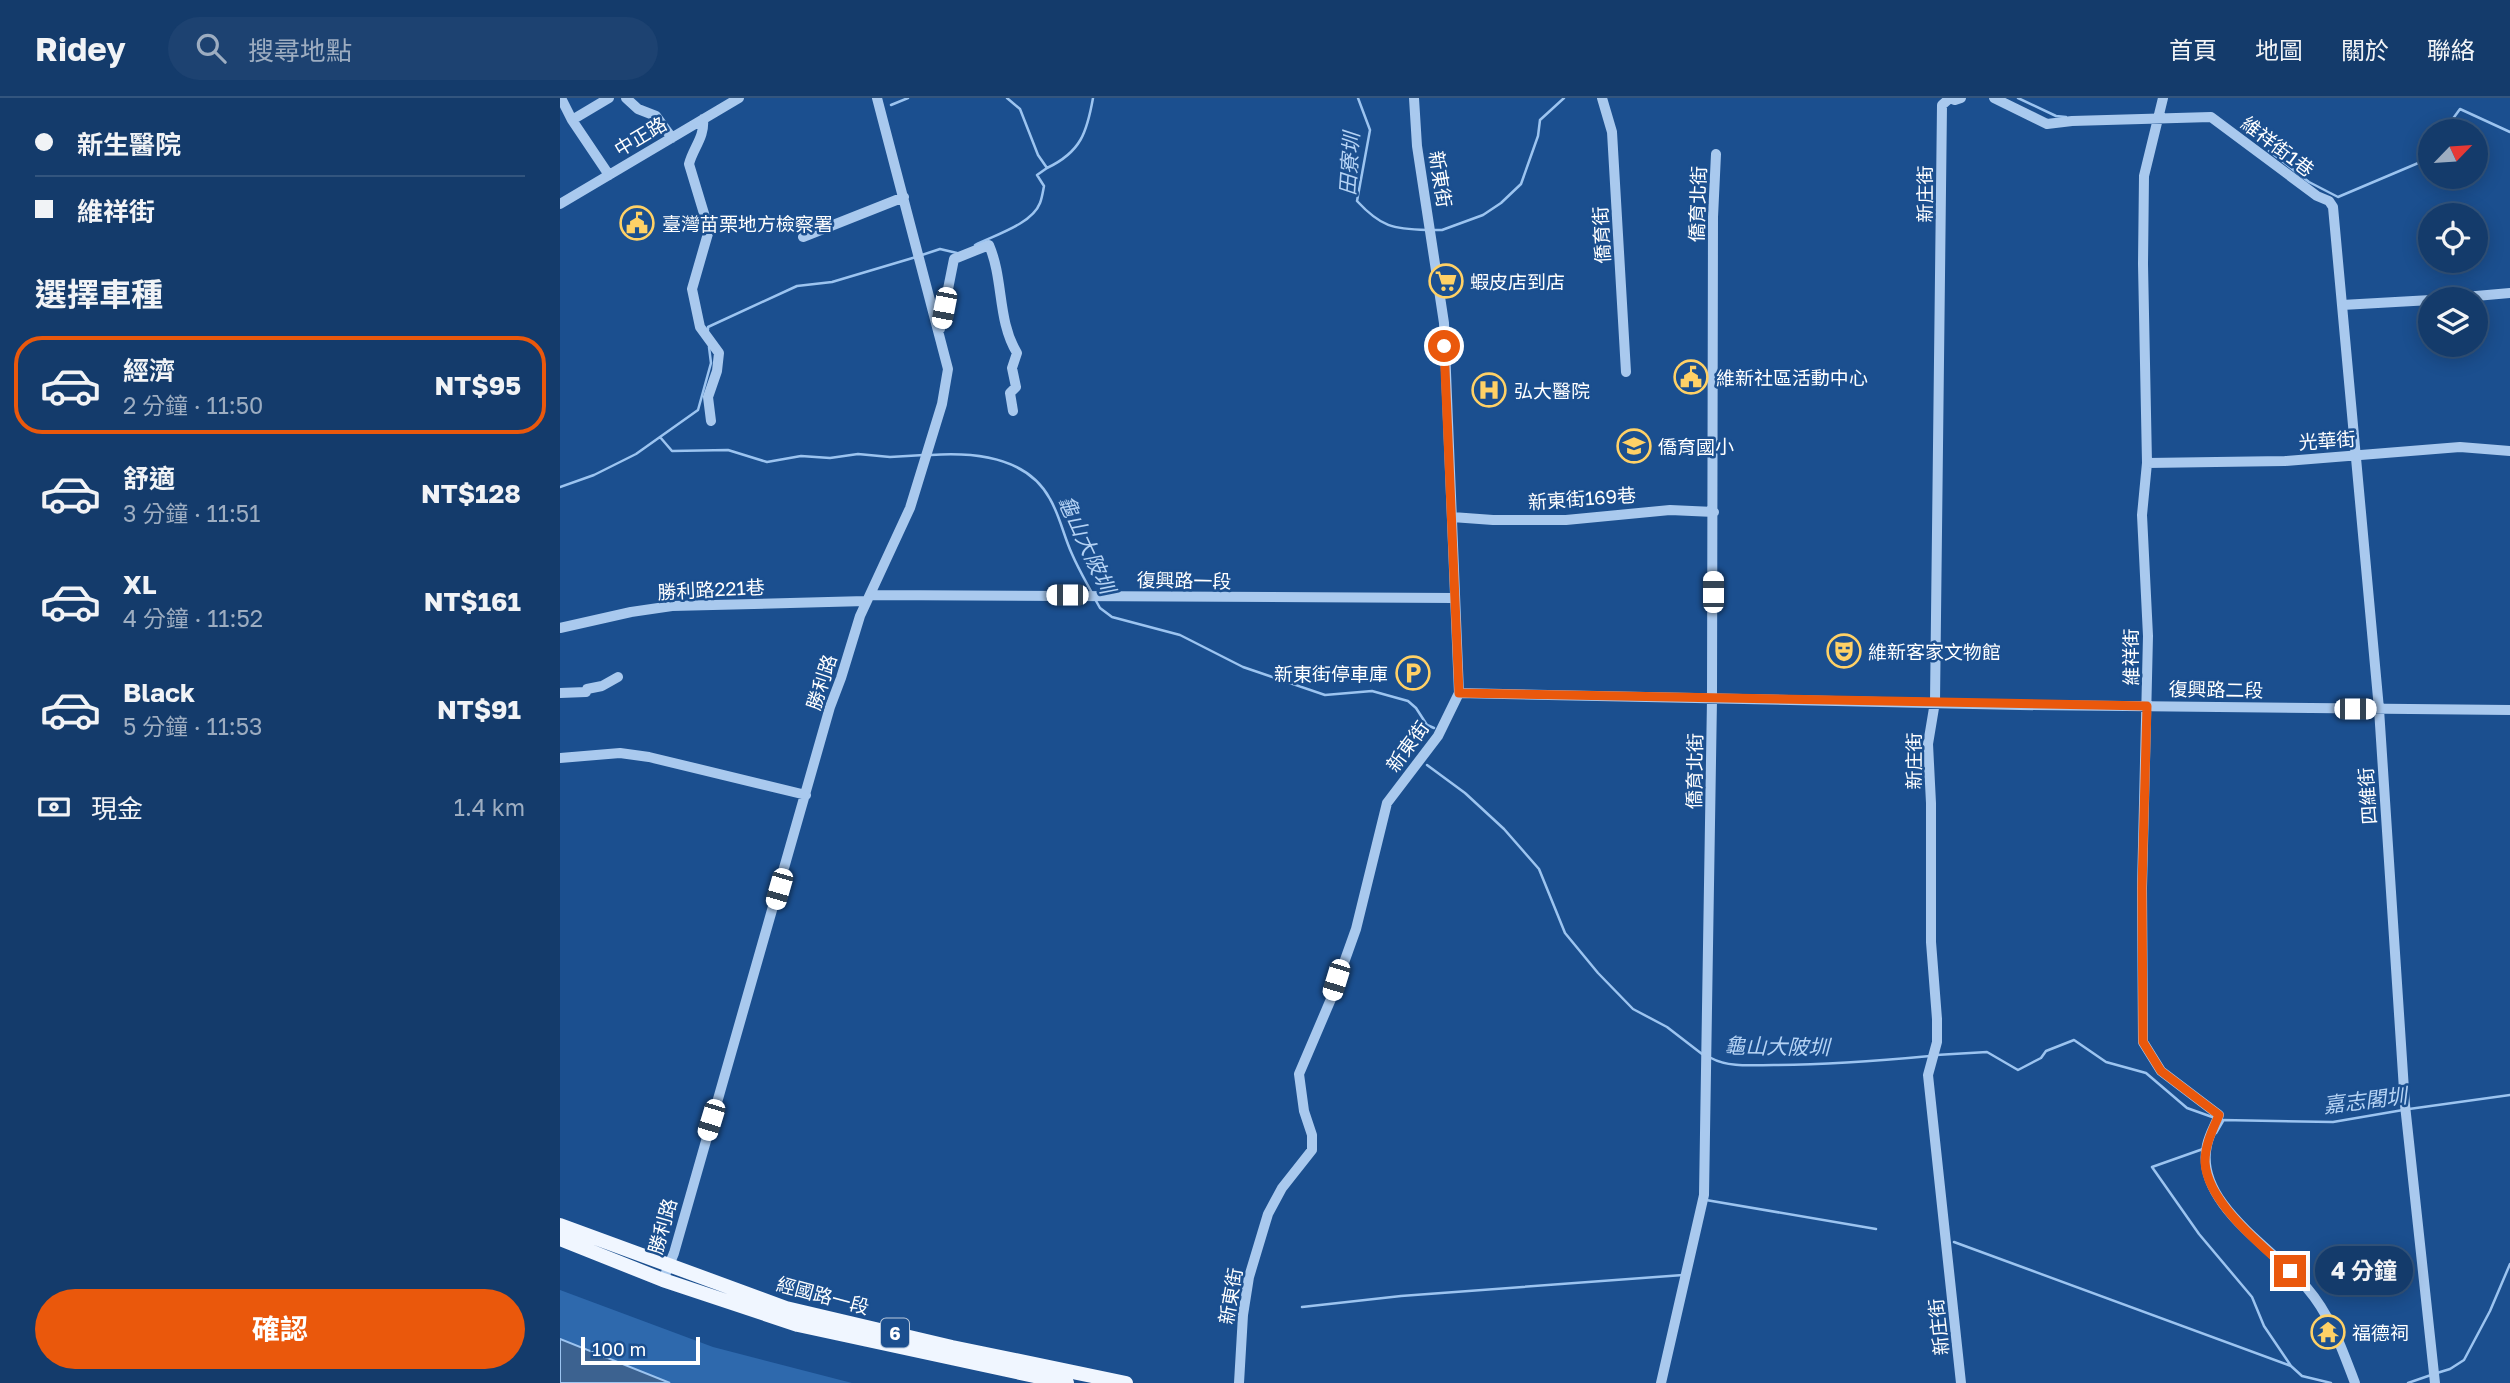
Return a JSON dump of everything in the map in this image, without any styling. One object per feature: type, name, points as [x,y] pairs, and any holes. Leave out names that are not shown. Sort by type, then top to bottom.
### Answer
[{"type":"main road","name":"經國路一段","points":[[560,1225],[666,1273],[798,1325],[1067,1383]]},
{"type":"main road","name":"經國路一段","points":[[560,1239],[786,1308],[952,1347],[1126,1383]]},
{"type":"street","points":[[561,98],[572,120],[609,175]]},
{"type":"street","points":[[572,120],[609,98]]},
{"type":"street","points":[[626,98],[638,109],[656,116],[672,138]]},
{"type":"street","name":"中正路","points":[[560,204],[739,98]]},
{"type":"street","name":"勝利路","points":[[666,1273],[830,707],[868,598],[910,508],[942,404],[948,369],[877,98]]},
{"type":"street","name":"新東街","points":[[1239,1383],[1242,1318],[1249,1277],[1268,1214],[1282,1188],[1312,1150],[1312,1135],[1304,1111],[1299,1074],[1331,999],[1356,929],[1387,803],[1438,736],[1459,693],[1444,323],[1418,146],[1414,98]]},
{"type":"street","name":"僑育街","points":[[1602,98],[1612,132],[1626,372]]},
{"type":"street","points":[[1950,98],[1961,98]]},
{"type":"street","name":"新庄街","points":[[1950,98],[1942,105],[1935,702],[1928,744],[1931,803],[1931,942],[1937,1042],[1928,1074],[1961,1383]]},
{"type":"street","name":"維祥街1巷","points":[[1994,98],[2047,124],[2211,117],[2317,196],[2329,201],[2333,207]]},
{"type":"street","name":"維祥街","points":[[2163,98],[2144,176],[2143,287],[2147,463],[2142,515],[2148,636],[2142,900],[2143,1042],[2161,1071],[2219,1115],[2207,1144],[2205,1161],[2208,1180],[2239,1223],[2306,1287],[2332,1324],[2355,1383]]},
{"type":"street","points":[[703,119],[704,130],[689,164],[709,230],[692,289],[699,327],[719,353],[717,371],[708,397],[711,421]]},
{"type":"street","name":"僑育北街","points":[[1661,1383],[1704,1195],[1713,699],[1713,216],[1716,154]]},
{"type":"street","points":[[803,237],[904,197]]},
{"type":"street","name":"四維街","points":[[2333,207],[2379,709],[2404,1105],[2435,1383]]},
{"type":"street","points":[[939,332],[954,259],[989,245],[996,263],[1007,337],[1017,353],[1012,368],[1016,387],[1010,393],[1013,411]]},
{"type":"street","points":[[2488,295],[2510,293]]},
{"type":"street","points":[[2342,305],[2418,301]]},
{"type":"street","name":"光華街","points":[[2147,463],[2208,460],[2285,461],[2460,447],[2510,451]]},
{"type":"street","name":"新東街169巷","points":[[1452,517],[1566,520],[1670,510],[1714,512]]},
{"type":"street","name":"復興路一段","points":[[868,598],[1454,598]]},
{"type":"street","name":"勝利路221巷","points":[[560,628],[672,606],[868,598]]},
{"type":"street","points":[[560,693],[586,692],[587,688],[602,686],[618,677]]},
{"type":"street","name":"復興路二段","points":[[1459,693],[2510,710]]},
{"type":"street","points":[[560,758],[620,753],[649,757],[806,795]]},
{"type":"shaded area","points":[[560,1290],[713,1347],[852,1383],[599,1383],[560,1356]]},
{"type":"shaded area","points":[[560,1339],[670,1383],[560,1383]]},
{"type":"waterway","name":"田寮圳","points":[[891,105],[908,98]]},
{"type":"waterway","name":"田寮圳","points":[[1007,98],[1020,109],[1038,155],[1047,168],[1075,148],[1085,131],[1093,98]]},
{"type":"waterway","name":"田寮圳","points":[[1358,98],[1370,130],[1357,201],[1388,225],[1427,230]]},
{"type":"waterway","name":"田寮圳","points":[[1434,230],[1442,230],[1483,215],[1521,184],[1538,136],[1540,120],[1564,98]]},
{"type":"waterway","name":"田寮圳","points":[[2018,98],[2056,116],[2066,117]]},
{"type":"waterway","name":"田寮圳","points":[[2453,119],[2460,109],[2482,119]]},
{"type":"waterway","name":"田寮圳","points":[[2488,122],[2510,132]]},
{"type":"waterway","name":"田寮圳","points":[[2269,151],[2309,182],[2338,197],[2418,163]]},
{"type":"waterway","name":"龜山大陂圳","points":[[975,245],[1021,223],[1036,210],[1044,186],[1037,175],[1047,168]]},
{"type":"waterway","name":"龜山大陂圳","points":[[922,255],[940,249],[957,253]]},
{"type":"waterway","name":"龜山大陂圳","points":[[708,330],[708,327],[797,286],[832,282],[916,257]]},
{"type":"waterway","name":"龜山大陂圳","points":[[560,487],[594,475],[636,454],[698,410],[711,363],[709,347]]},
{"type":"waterway","name":"龜山大陂圳","points":[[660,437],[672,451],[728,450],[767,462],[801,456],[830,458],[858,454],[890,457],[924,455]]},
{"type":"waterway","name":"龜山大陂圳","points":[[931,455],[981,456],[1014,465],[1028,474],[1040,485],[1057,512],[1074,559],[1092,593]]},
{"type":"waterway","name":"龜山大陂圳","points":[[1095,599],[1100,608],[1112,617],[1180,635],[1243,667],[1325,695],[1372,691],[1408,701],[1427,725],[1434,728]]},
{"type":"waterway","name":"龜山大陂圳","points":[[1427,765],[1465,793],[1504,829],[1539,869],[1565,933],[1598,973],[1633,1009],[1667,1027],[1702,1054]]},
{"type":"waterway","name":"龜山大陂圳","points":[[1936,1055],[1987,1052],[2018,1070],[2041,1058],[2046,1051],[2074,1040],[2106,1062],[2146,1073],[2187,1108],[2215,1118]]},
{"type":"waterway","name":"龜山大陂圳","points":[[1711,1058],[1734,1065],[1750,1065],[1930,1056]]},
{"type":"waterway","name":"嘉志閣圳","points":[[2409,1109],[2510,1095]]},
{"type":"waterway","name":"嘉志閣圳","points":[[2222,1120],[2333,1122],[2403,1110]]},
{"type":"waterway","points":[[2216,1133],[2223,1121]]},
{"type":"waterway","points":[[2203,1149],[2152,1167],[2199,1234],[2252,1297],[2264,1326],[2291,1366],[2302,1376],[2331,1383]]},
{"type":"waterway","points":[[1706,1200],[1876,1229]]},
{"type":"waterway","points":[[1954,1242],[2291,1366]]},
{"type":"waterway","points":[[2437,1373],[2464,1360],[2490,1311],[2510,1264]]},
{"type":"waterway","points":[[1302,1307],[1401,1296],[1683,1275]]},
{"type":"waterway","points":[[2408,1383],[2431,1375]]},
{"type":"place","name":"臺灣苗栗地方檢察署","points":[[637,223]]},
{"type":"place","name":"蝦皮店到店","points":[[1446,281]]},
{"type":"place","name":"維新社區活動中心","points":[[1691,377]]},
{"type":"place","name":"弘大醫院","points":[[1489,390]]},
{"type":"place","name":"僑育國小","points":[[1634,446]]},
{"type":"place","name":"維新客家文物館","points":[[1844,651]]},
{"type":"place","name":"新東街停車庫","points":[[1413,673]]},
{"type":"place","name":"福德祠","points":[[2328,1332]]},
{"type":"route","points":[[1444,346],[1459,693],[2147,706],[2141,949],[2143,1042],[2161,1071],[2219,1115],[2207,1144],[2205,1161],[2208,1180],[2239,1223],[2290,1271]]}]
